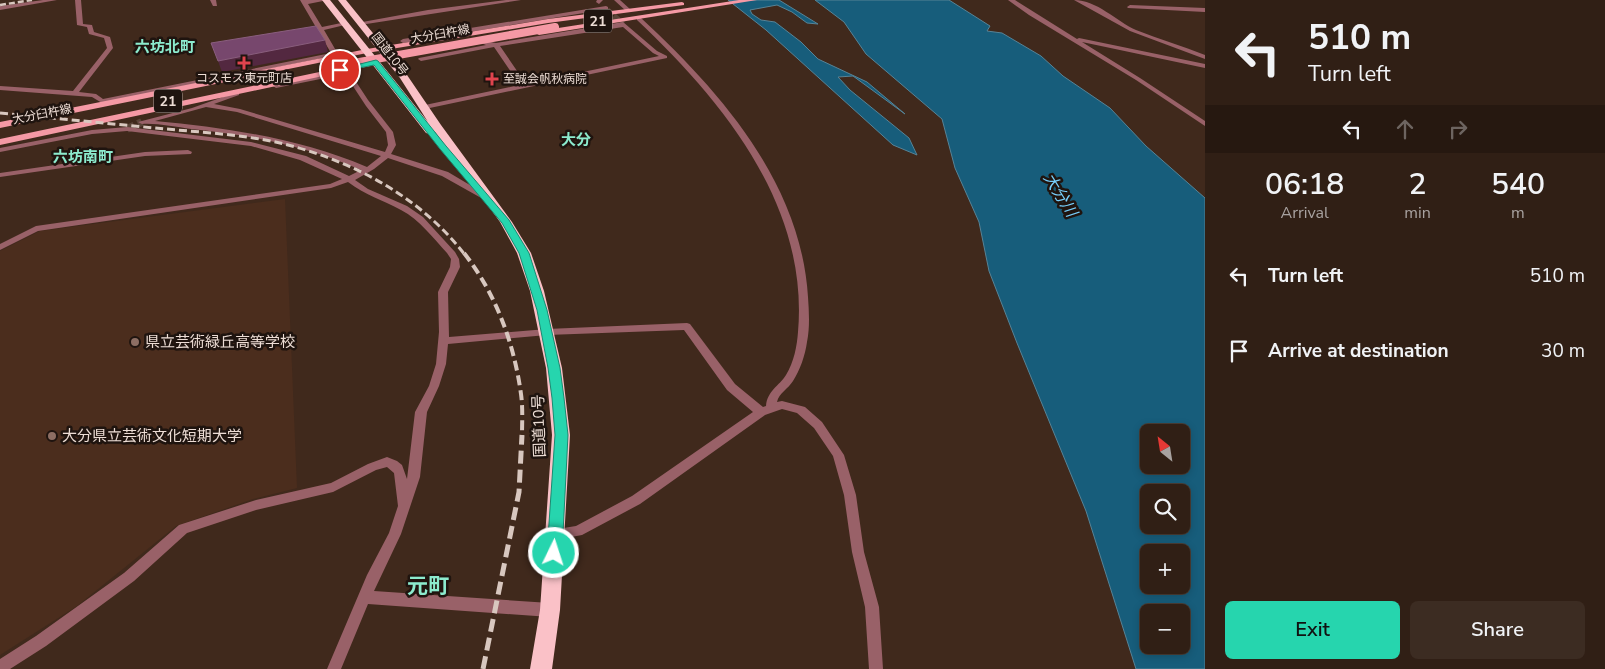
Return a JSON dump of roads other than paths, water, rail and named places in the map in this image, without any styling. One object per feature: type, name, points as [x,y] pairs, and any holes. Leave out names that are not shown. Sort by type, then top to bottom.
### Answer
[{"type":"highway","name":"国道10号","points":[[326,0],[443,147],[506,222],[524,253],[537,290],[554,368],[561,435],[550,610],[541,669]]},
{"type":"highway","name":"国道10号","points":[[342,0],[382,49],[425,107],[486,197]]},
{"type":"main road","name":"大分臼杵線","points":[[0,130],[335,64],[553,26],[721,0]]},
{"type":"main road","points":[[0,125],[155,92],[465,32],[754,0]]},
{"type":"main road","points":[[0,142],[250,87],[637,14]]},
{"type":"main road","name":"大分臼杵線","points":[[0,135],[335,64]]},
{"type":"street","points":[[0,8],[54,0]]},
{"type":"street","points":[[74,94],[110,48],[106,37],[91,34],[90,26],[80,24],[78,0]]},
{"type":"street","points":[[0,88],[94,95],[102,101],[155,92],[335,54],[304,2],[326,0]]},
{"type":"street","points":[[360,23],[518,0]]},
{"type":"street","points":[[617,0],[637,14],[707,87],[752,150],[769,179],[786,216],[804,288],[802,340],[797,362],[787,381],[776,391],[766,410]]},
{"type":"street","points":[[1012,0],[1031,14],[1138,79],[1205,124]]},
{"type":"street","points":[[1077,0],[1132,30],[1205,57]]},
{"type":"street","points":[[403,41],[607,9],[599,1]]},
{"type":"street","points":[[1130,7],[1205,10]]},
{"type":"street","points":[[320,29],[346,24]]},
{"type":"street","points":[[421,59],[623,24],[659,46],[670,48]]},
{"type":"street","points":[[425,107],[665,57],[655,52],[624,25]]},
{"type":"street","points":[[1073,39],[1205,66]]},
{"type":"street","points":[[484,42],[496,46],[524,86]]},
{"type":"street","points":[[0,247],[36,229],[317,189],[350,180],[367,170],[388,155],[392,146],[391,135],[368,105],[347,72],[243,93],[142,122],[234,131],[274,138],[329,154],[367,170]]},
{"type":"street","points":[[205,105],[238,110],[388,155],[445,174],[486,197]]},
{"type":"street","points":[[0,150],[92,132],[126,129],[251,144],[303,158],[350,180],[365,191],[413,214],[451,252],[455,259],[455,266],[443,292],[443,341],[439,374],[420,412],[414,477],[394,534],[334,669]]},
{"type":"street","points":[[0,175],[145,154],[188,152]]},
{"type":"street","points":[[443,341],[547,332],[687,326],[731,387],[766,410]]},
{"type":"street","points":[[555,534],[578,531],[636,500],[766,410],[782,405],[801,410],[818,425],[838,455],[850,495],[858,552],[872,608],[876,669]]},
{"type":"street","points":[[0,667],[41,641],[129,577],[183,529],[256,505],[333,487],[372,467],[387,462],[395,465],[400,473],[405,506]]},
{"type":"street","points":[[365,597],[550,610]]},
{"type":"water","points":[[728,0],[779,0],[818,24],[807,23],[792,12],[777,5],[750,10],[752,14],[761,20],[775,22],[801,42],[818,59],[867,82],[905,114],[853,76],[838,77],[850,90],[909,138],[917,155],[893,145],[766,30]]},
{"type":"water","name":"大分川","points":[[815,0],[949,0],[990,26],[987,31],[1002,33],[1041,56],[1063,76],[1110,108],[1146,146],[1205,198],[1205,669],[1136,669],[1086,511],[989,271],[979,222],[955,168],[942,119],[866,54],[844,22]]},
{"type":"tunnel","points":[[607,10],[623,24]]},
{"type":"tunnel","points":[[127,129],[142,122]]},
{"type":"railway","points":[[0,5],[32,0]]},
{"type":"railway","points":[[0,113],[234,135],[280,143],[306,150],[358,170],[405,198],[427,215],[465,255]]},
{"type":"railway","points":[[464,253],[494,302],[514,356],[521,394],[522,435]]},
{"type":"railway","points":[[483,669],[519,492],[522,435]]},
{"type":"place","name":"コスモス東元町店","points":[[244,63]]},
{"type":"place","name":"至誠会帆秋病院","points":[[492,79]]},
{"type":"place","name":"県立芸術緑丘高等学校","points":[[135,342]]},
{"type":"place","name":"大分県立芸術文化短期大学","points":[[52,436]]},
{"type":"district","name":"六坊北町","points":[[165,47]]},
{"type":"district","name":"大分","points":[[576,140]]},
{"type":"district","name":"六坊南町","points":[[83,157]]},
{"type":"district","name":"元町","points":[[428,586]]}]
